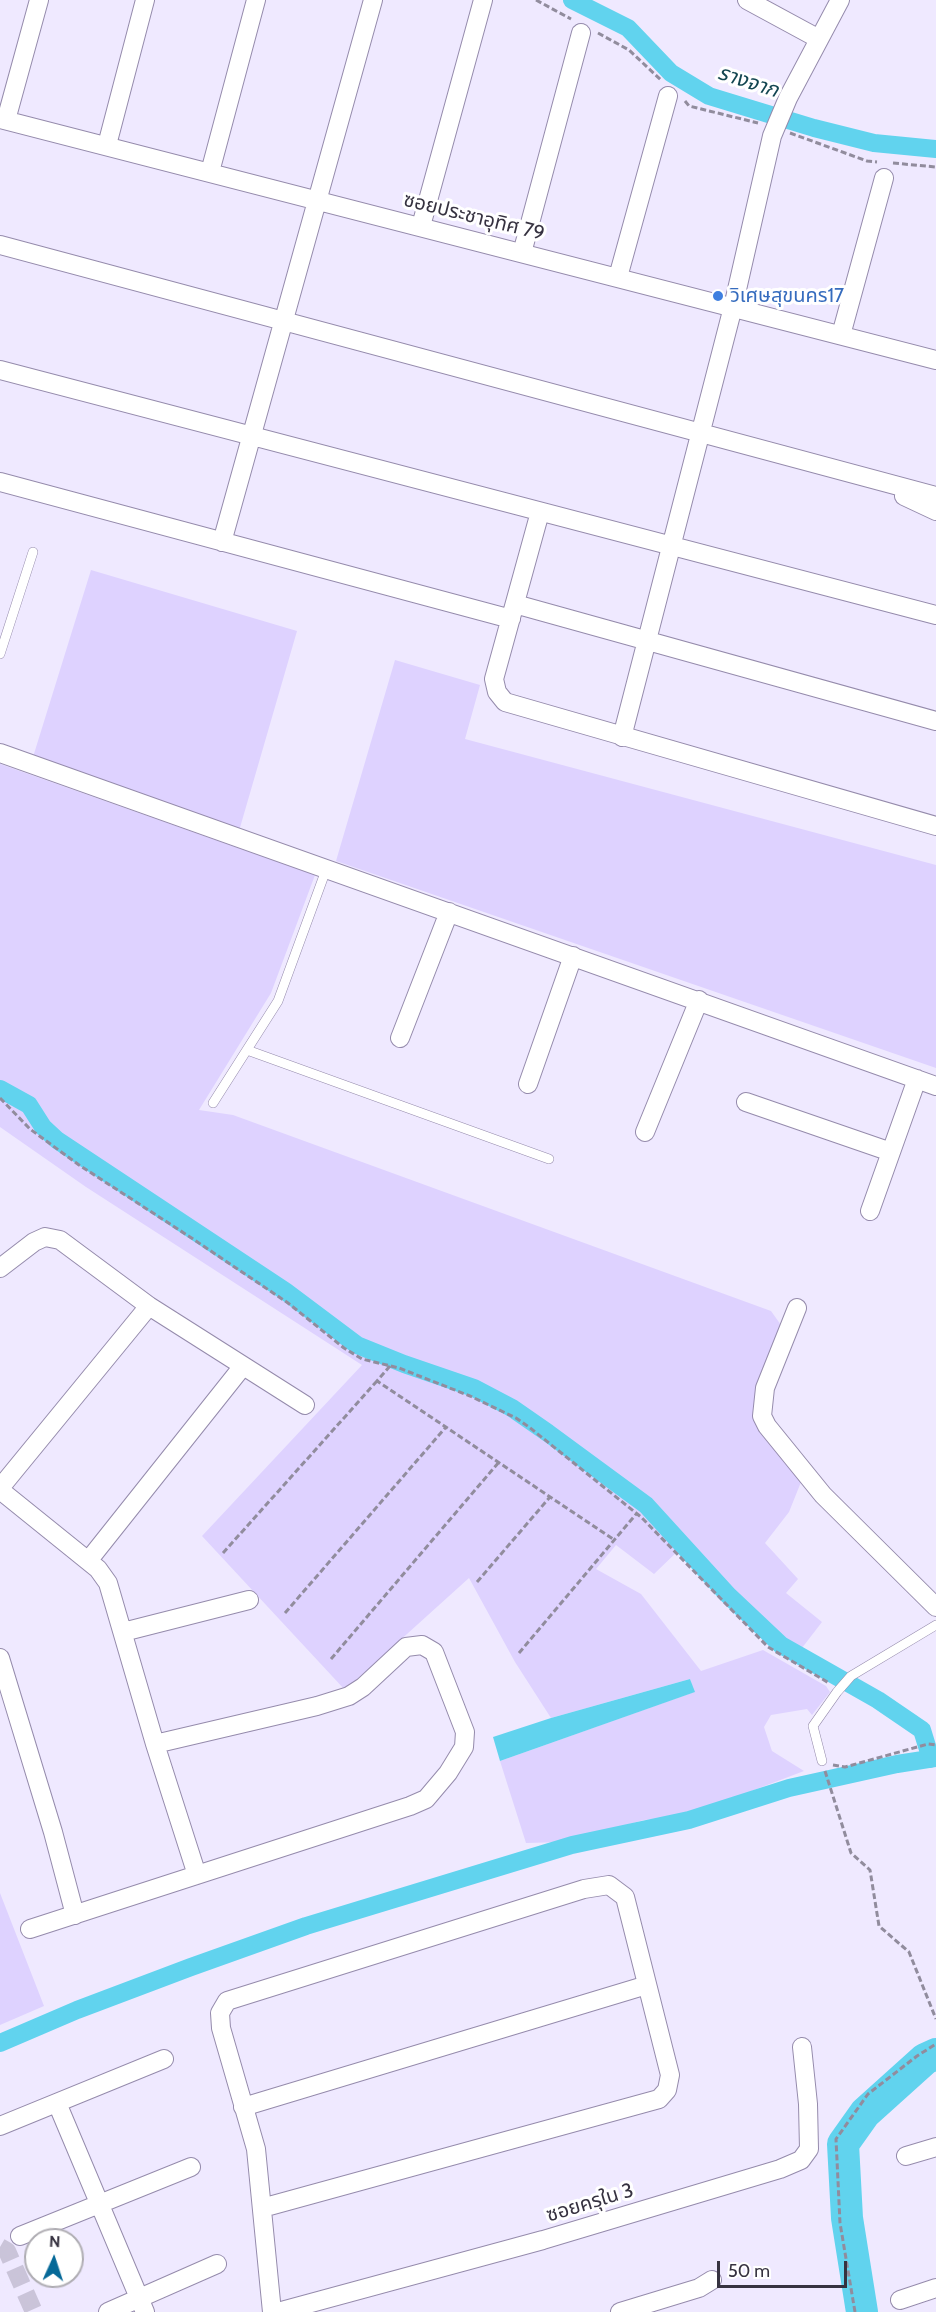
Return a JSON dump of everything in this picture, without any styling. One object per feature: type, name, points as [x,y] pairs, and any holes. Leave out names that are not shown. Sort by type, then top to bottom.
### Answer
[{"type":"street","points":[[3,119],[39,0]]},
{"type":"street","points":[[107,146],[146,0]]},
{"type":"street","points":[[210,172],[256,0]]},
{"type":"street","points":[[222,542],[373,0]]},
{"type":"street","points":[[421,226],[483,0]]},
{"type":"street","points":[[747,0],[819,39]]},
{"type":"street","points":[[622,737],[733,307],[774,131],[788,98],[840,0]]},
{"type":"street","points":[[522,253],[585,30]]},
{"type":"street","points":[[618,277],[671,92]]},
{"type":"street","name":"ซอยประชาอุทิศ 79","points":[[3,119],[936,360]]},
{"type":"street","points":[[841,335],[884,168]]},
{"type":"street","points":[[0,245],[936,496]]},
{"type":"street","points":[[0,370],[936,615]]},
{"type":"street","points":[[862,476],[936,511]]},
{"type":"street","points":[[0,482],[222,542],[513,612],[647,641],[936,722]]},
{"type":"street","points":[[540,512],[494,679],[497,692],[505,702],[936,826]]},
{"type":"street","points":[[0,753],[936,1086]]},
{"type":"street","points":[[400,1038],[449,912]]},
{"type":"street","points":[[528,1084],[573,956]]},
{"type":"street","points":[[645,1132],[699,1000]]},
{"type":"street","points":[[870,1211],[916,1079]]},
{"type":"street","points":[[746,1102],[891,1152]]},
{"type":"street","points":[[0,1268],[34,1242],[45,1237],[60,1240],[149,1306],[305,1405]]},
{"type":"street","points":[[149,1306],[0,1489],[98,1569],[108,1583],[155,1744],[197,1875]]},
{"type":"street","points":[[797,1308],[765,1388],[762,1416],[767,1426],[823,1495],[936,1607]]},
{"type":"street","points":[[88,1561],[243,1366]]},
{"type":"street","points":[[123,1632],[249,1600]]},
{"type":"street","points":[[30,1929],[426,1799],[448,1773],[464,1748],[465,1732],[434,1652],[422,1645],[406,1647],[363,1687],[349,1696],[317,1707],[155,1744]]},
{"type":"street","points":[[0,1658],[53,1832],[75,1915]]},
{"type":"street","points":[[262,2208],[659,2099],[667,2090],[670,2075],[625,1897],[609,1885],[584,1889],[227,2001],[220,2013],[221,2028],[256,2149],[272,2312]]},
{"type":"street","points":[[243,2107],[647,1985]]},
{"type":"street","name":"ซอยครุใน 3","points":[[278,2312],[543,2240],[780,2169],[801,2160],[809,2149],[808,2104],[802,2047]]},
{"type":"street","points":[[0,2126],[164,2059]]},
{"type":"street","points":[[57,2103],[142,2305]]},
{"type":"street","points":[[906,2156],[936,2147]]},
{"type":"street","points":[[20,2236],[191,2167]]},
{"type":"street","points":[[108,2312],[142,2305],[217,2264]]},
{"type":"street","points":[[620,2312],[699,2288],[712,2280]]},
{"type":"street","points":[[900,2300],[936,2288]]},
{"type":"lane","points":[[0,654],[33,552]]},
{"type":"lane","points":[[213,1103],[278,1001],[326,870]]},
{"type":"lane","points":[[247,1050],[549,1159]]},
{"type":"lane","points":[[822,1761],[813,1726],[838,1686],[936,1625]]},
{"type":"path","points":[[536,0],[585,30],[629,50],[671,92],[689,106],[774,131],[884,168],[936,167]]},
{"type":"path","points":[[0,1098],[30,1129],[79,1165],[288,1303],[344,1348],[362,1359],[390,1366],[470,1396],[516,1418],[637,1513],[768,1647],[838,1686]]},
{"type":"path","points":[[223,1553],[390,1366]]},
{"type":"path","points":[[377,1381],[613,1539]]},
{"type":"path","points":[[285,1613],[446,1427]]},
{"type":"path","points":[[331,1659],[499,1462]]},
{"type":"path","points":[[477,1582],[550,1497]]},
{"type":"path","points":[[519,1653],[637,1513]]},
{"type":"path","points":[[936,1744],[928,1744],[845,1767],[822,1762],[851,1852],[870,1870],[879,1926],[909,1952],[936,2019]]},
{"type":"path","points":[[855,2312],[840,2223],[836,2139],[868,2094],[936,2044]]},
{"type":"shaded area","points":[[91,570],[297,631],[239,831],[33,757]]},
{"type":"shaded area","points":[[395,660],[480,685],[465,739],[936,865],[936,1068],[336,861]]},
{"type":"shaded area","points":[[0,764],[315,875],[271,993],[199,1110],[233,1115],[771,1311],[781,1325],[760,1386],[759,1416],[801,1482],[789,1512],[765,1543],[798,1579],[786,1593],[822,1622],[795,1657],[760,1632],[681,1548],[654,1574],[616,1545],[596,1569],[641,1594],[701,1671],[763,1650],[826,1686],[830,1692],[812,1715],[807,1709],[771,1715],[764,1727],[772,1751],[804,1771],[683,1817],[644,1820],[564,1842],[526,1843],[500,1761],[694,1692],[690,1679],[551,1718],[515,1662],[469,1578],[345,1690],[202,1536],[362,1365],[86,1187],[0,1127]]},
{"type":"shaded area","points":[[0,1893],[44,2006],[0,2025]]},
{"type":"water","points":[[690,1679],[695,1692],[500,1761],[493,1737],[551,1718]]},
{"type":"waterway","name":"รางจาก","points":[[572,0],[628,28],[671,73],[709,96],[814,128],[874,143],[936,149]]},
{"type":"waterway","points":[[0,1089],[29,1105],[43,1127],[57,1140],[285,1291],[357,1345],[474,1388],[512,1408],[548,1433],[646,1505],[728,1595],[781,1645],[878,1700],[922,1730],[931,1759]]},
{"type":"waterway","points":[[0,2043],[77,2010],[306,1926],[572,1845],[689,1820],[789,1788],[897,1764],[936,1758]]},
{"type":"waterway","points":[[862,2312],[847,2218],[843,2144],[865,2113],[925,2059],[936,2054]]},
{"type":"tunnel","points":[[0,2247],[7,2251],[34,2312]]},
{"type":"place","name":"วิเศษสุขนคร17","points":[[718,296]]}]
